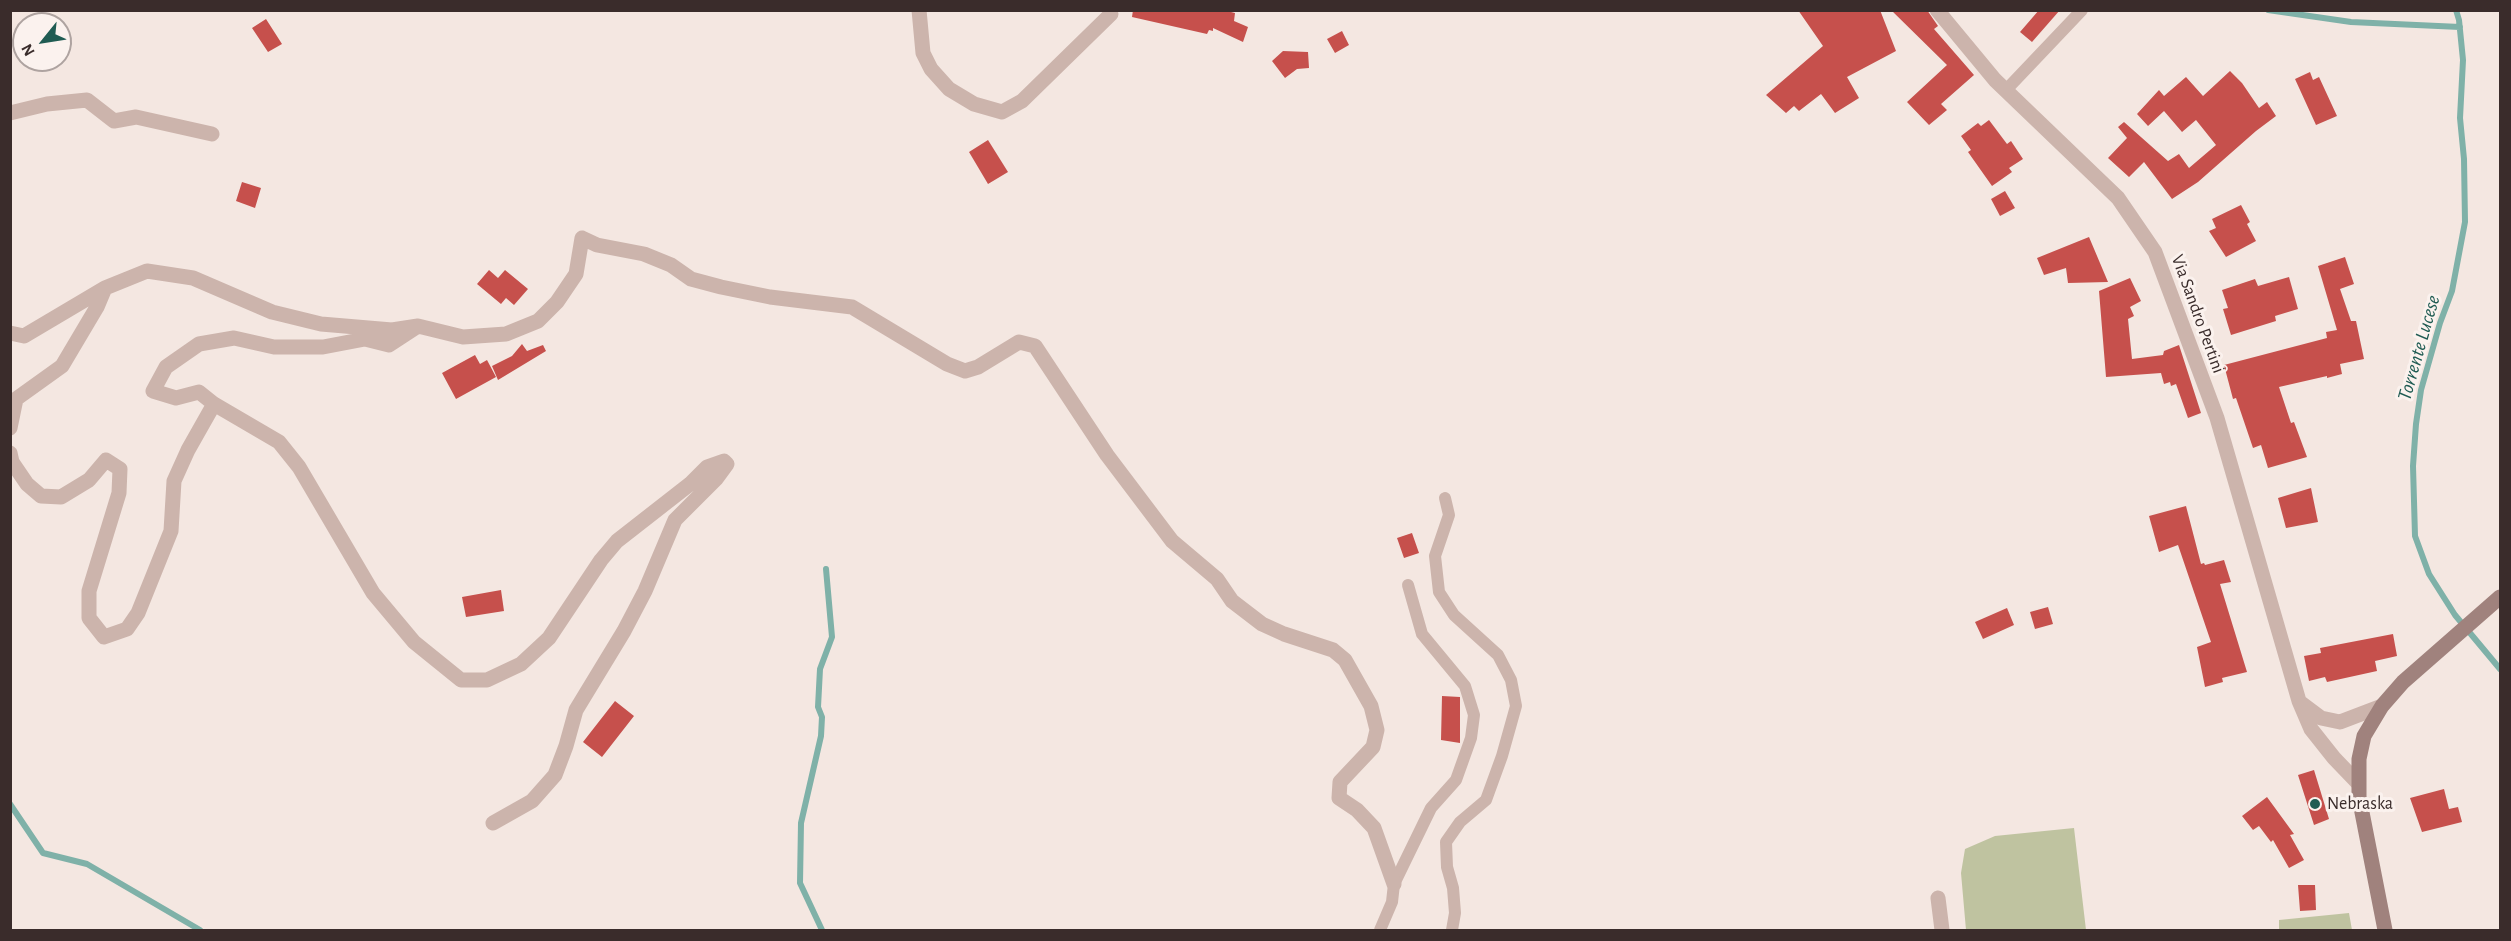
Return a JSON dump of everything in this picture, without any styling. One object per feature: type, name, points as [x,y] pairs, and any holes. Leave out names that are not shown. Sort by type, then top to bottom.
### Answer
[{"type":"main road","points":[[2385,930],[2359,797],[2359,759],[2364,736],[2382,706],[2403,682],[2500,597]]},
{"type":"street","points":[[919,10],[923,53],[932,69],[949,89],[974,104],[1002,112],[1022,101],[1111,14]]},
{"type":"street","name":"Via Sandro Pertini","points":[[1937,10],[2006,90],[2118,198],[2155,252],[2217,418],[2299,701],[2311,729],[2358,783]]},
{"type":"street","points":[[10,113],[47,104],[87,100],[114,122],[136,117],[212,134]]},
{"type":"street","points":[[10,333],[24,336],[105,288],[147,271],[193,278],[272,312],[321,324],[392,330],[418,326],[463,337],[506,334],[538,321],[557,303],[576,274],[582,238],[597,245],[644,254],[671,265],[691,279],[721,287],[770,297],[852,307],[947,364],[964,371],[978,367],[1019,342],[1035,346],[1107,455],[1172,541],[1217,579],[1232,601],[1262,624],[1284,634],[1333,650],[1346,660],[1371,706],[1377,730],[1373,747],[1340,782],[1339,798],[1357,810],[1374,828],[1394,884]]},
{"type":"street","points":[[10,428],[16,399],[62,366],[97,307],[105,288]]},
{"type":"street","points":[[418,326],[389,345],[365,339],[323,347],[274,347],[234,338],[198,344],[166,367],[153,392],[176,398],[199,392],[214,404],[279,442],[298,467],[373,593],[414,642],[461,680],[487,680],[521,664],[549,638],[601,560],[617,541],[690,484],[707,467],[724,461],[727,464],[711,484],[675,520],[645,591],[624,631],[576,710],[555,775],[532,801],[493,822]]},
{"type":"street","points":[[10,453],[12,462],[27,484],[41,496],[61,497],[89,480],[106,460],[120,469],[119,493],[89,591],[89,618],[104,637],[127,629],[138,614],[171,531],[174,481],[188,450],[214,404]]},
{"type":"street","points":[[2299,701],[2320,718],[2340,722],[2382,706]]},
{"type":"street","points":[[1938,898],[1942,930]]},
{"type":"lane","points":[[2006,90],[2082,10]]},
{"type":"lane","points":[[1445,498],[1449,515],[1435,556],[1439,592],[1454,615],[1498,655],[1511,680],[1516,706],[1502,756],[1486,800],[1460,822],[1446,842],[1447,867],[1454,897],[1455,913],[1452,930]]},
{"type":"lane","points":[[1380,930],[1392,902],[1394,884],[1431,808],[1456,780],[1472,738],[1474,715],[1465,686],[1422,634],[1408,585]]},
{"type":"green space","points":[[2074,828],[2086,930],[1966,930],[1961,873],[1965,849],[1995,836]]},
{"type":"green space","points":[[2349,913],[2352,930],[2279,930],[2279,920]]},
{"type":"building","points":[[1133,10],[1223,10],[1235,13],[1234,21],[1248,27],[1243,42],[1213,28],[1213,31],[1209,30],[1207,34],[1132,17]]},
{"type":"building","points":[[1798,10],[1880,10],[1896,51],[1847,77],[1859,98],[1835,113],[1821,94],[1799,111],[1794,106],[1786,113],[1766,95],[1823,46]]},
{"type":"building","points":[[1891,10],[1927,10],[1938,26],[1934,29],[1974,75],[1941,104],[1947,110],[1929,125],[1907,102],[1947,65]]},
{"type":"building","points":[[2039,10],[2060,10],[2032,42],[2020,32]]},
{"type":"building","points":[[266,19],[282,44],[268,52],[252,28]]},
{"type":"building","points":[[1342,31],[1349,45],[1335,53],[1327,39]]},
{"type":"building","points":[[1283,51],[1308,52],[1309,68],[1297,69],[1285,78],[1272,61]]},
{"type":"building","points":[[2230,71],[2242,83],[2259,108],[2267,102],[2276,116],[2198,182],[2172,199],[2144,162],[2129,177],[2108,158],[2127,138],[2118,127],[2124,122],[2168,161],[2179,154],[2189,168],[2216,145],[2196,120],[2182,132],[2164,111],[2148,126],[2137,114],[2159,90],[2164,96],[2186,77],[2203,96]]},
{"type":"building","points":[[2310,72],[2313,80],[2319,77],[2337,116],[2316,125],[2295,79]]},
{"type":"building","points":[[1989,120],[2007,144],[2011,141],[2023,159],[2009,168],[2012,172],[1992,186],[1968,152],[1971,150],[1961,136],[1978,123],[1981,126]]},
{"type":"building","points":[[988,140],[1008,172],[988,184],[969,152]]},
{"type":"building","points":[[242,182],[261,188],[255,208],[236,201]]},
{"type":"building","points":[[2005,191],[2015,208],[2000,216],[1991,199]]},
{"type":"building","points":[[2241,205],[2256,241],[2226,257],[2209,231],[2216,228],[2212,219]]},
{"type":"building","points":[[2089,237],[2108,282],[2068,283],[2066,268],[2044,275],[2037,258]]},
{"type":"building","points":[[2345,257],[2354,284],[2340,289],[2351,321],[2356,321],[2364,359],[2340,364],[2342,374],[2279,387],[2291,423],[2294,422],[2307,457],[2268,468],[2261,445],[2253,448],[2236,398],[2233,399],[2224,365],[2327,338],[2326,332],[2337,330],[2318,266]]},
{"type":"building","points":[[489,270],[498,278],[505,270],[528,289],[514,305],[506,298],[501,304],[477,284]]},
{"type":"building","points":[[2289,277],[2298,309],[2275,316],[2276,321],[2231,335],[2223,309],[2228,308],[2222,290],[2255,279],[2258,286]]},
{"type":"building","points":[[2130,278],[2141,301],[2130,307],[2134,316],[2128,319],[2132,359],[2163,355],[2164,351],[2179,345],[2201,413],[2188,418],[2176,384],[2171,386],[2170,382],[2164,384],[2161,373],[2106,377],[2099,291]]},
{"type":"building","points":[[522,344],[527,351],[543,345],[546,351],[498,380],[492,366],[512,356]]},
{"type":"building","points":[[475,355],[480,364],[487,360],[496,377],[456,399],[442,373]]},
{"type":"building","points":[[2311,488],[2318,522],[2286,528],[2278,498]]},
{"type":"building","points":[[2186,506],[2201,564],[2224,560],[2231,582],[2220,584],[2247,672],[2222,678],[2223,682],[2205,687],[2197,647],[2211,642],[2178,545],[2159,552],[2149,516]]},
{"type":"building","points":[[1412,533],[1419,553],[1404,558],[1397,538]]},
{"type":"building","points":[[501,590],[504,611],[466,617],[462,597]]},
{"type":"building","points":[[2048,607],[2053,624],[2035,629],[2030,612]]},
{"type":"building","points":[[2007,608],[2014,625],[1983,639],[1975,622]]},
{"type":"building","points":[[2393,634],[2397,656],[2375,661],[2377,671],[2327,682],[2325,677],[2309,681],[2304,656],[2321,653],[2320,648]]},
{"type":"building","points":[[1442,696],[1460,697],[1460,743],[1441,740]]},
{"type":"building","points":[[615,701],[634,716],[602,757],[583,742]]},
{"type":"building","points":[[2314,770],[2329,819],[2314,825],[2298,775]]},
{"type":"building","points":[[2444,789],[2449,809],[2458,807],[2462,822],[2422,832],[2410,798]]},
{"type":"building","points":[[2267,797],[2294,834],[2290,835],[2304,860],[2289,868],[2273,840],[2271,842],[2259,826],[2253,830],[2242,816]]},
{"type":"building","points":[[2298,885],[2315,885],[2316,910],[2300,911]]},
{"type":"waterway","points":[[2268,10],[2351,22],[2460,27]]},
{"type":"waterway","name":"Torrente Lucese","points":[[2456,10],[2463,60],[2460,118],[2464,159],[2465,222],[2452,291],[2440,323],[2421,390],[2413,466],[2415,536],[2429,574],[2455,615],[2500,669]]},
{"type":"waterway","points":[[822,930],[800,883],[801,823],[821,736],[822,717],[818,707],[820,669],[832,637],[826,569]]},
{"type":"waterway","points":[[10,804],[43,853],[87,864],[200,930]]},
{"type":"place","name":"Nebraska","points":[[2315,804]]}]
